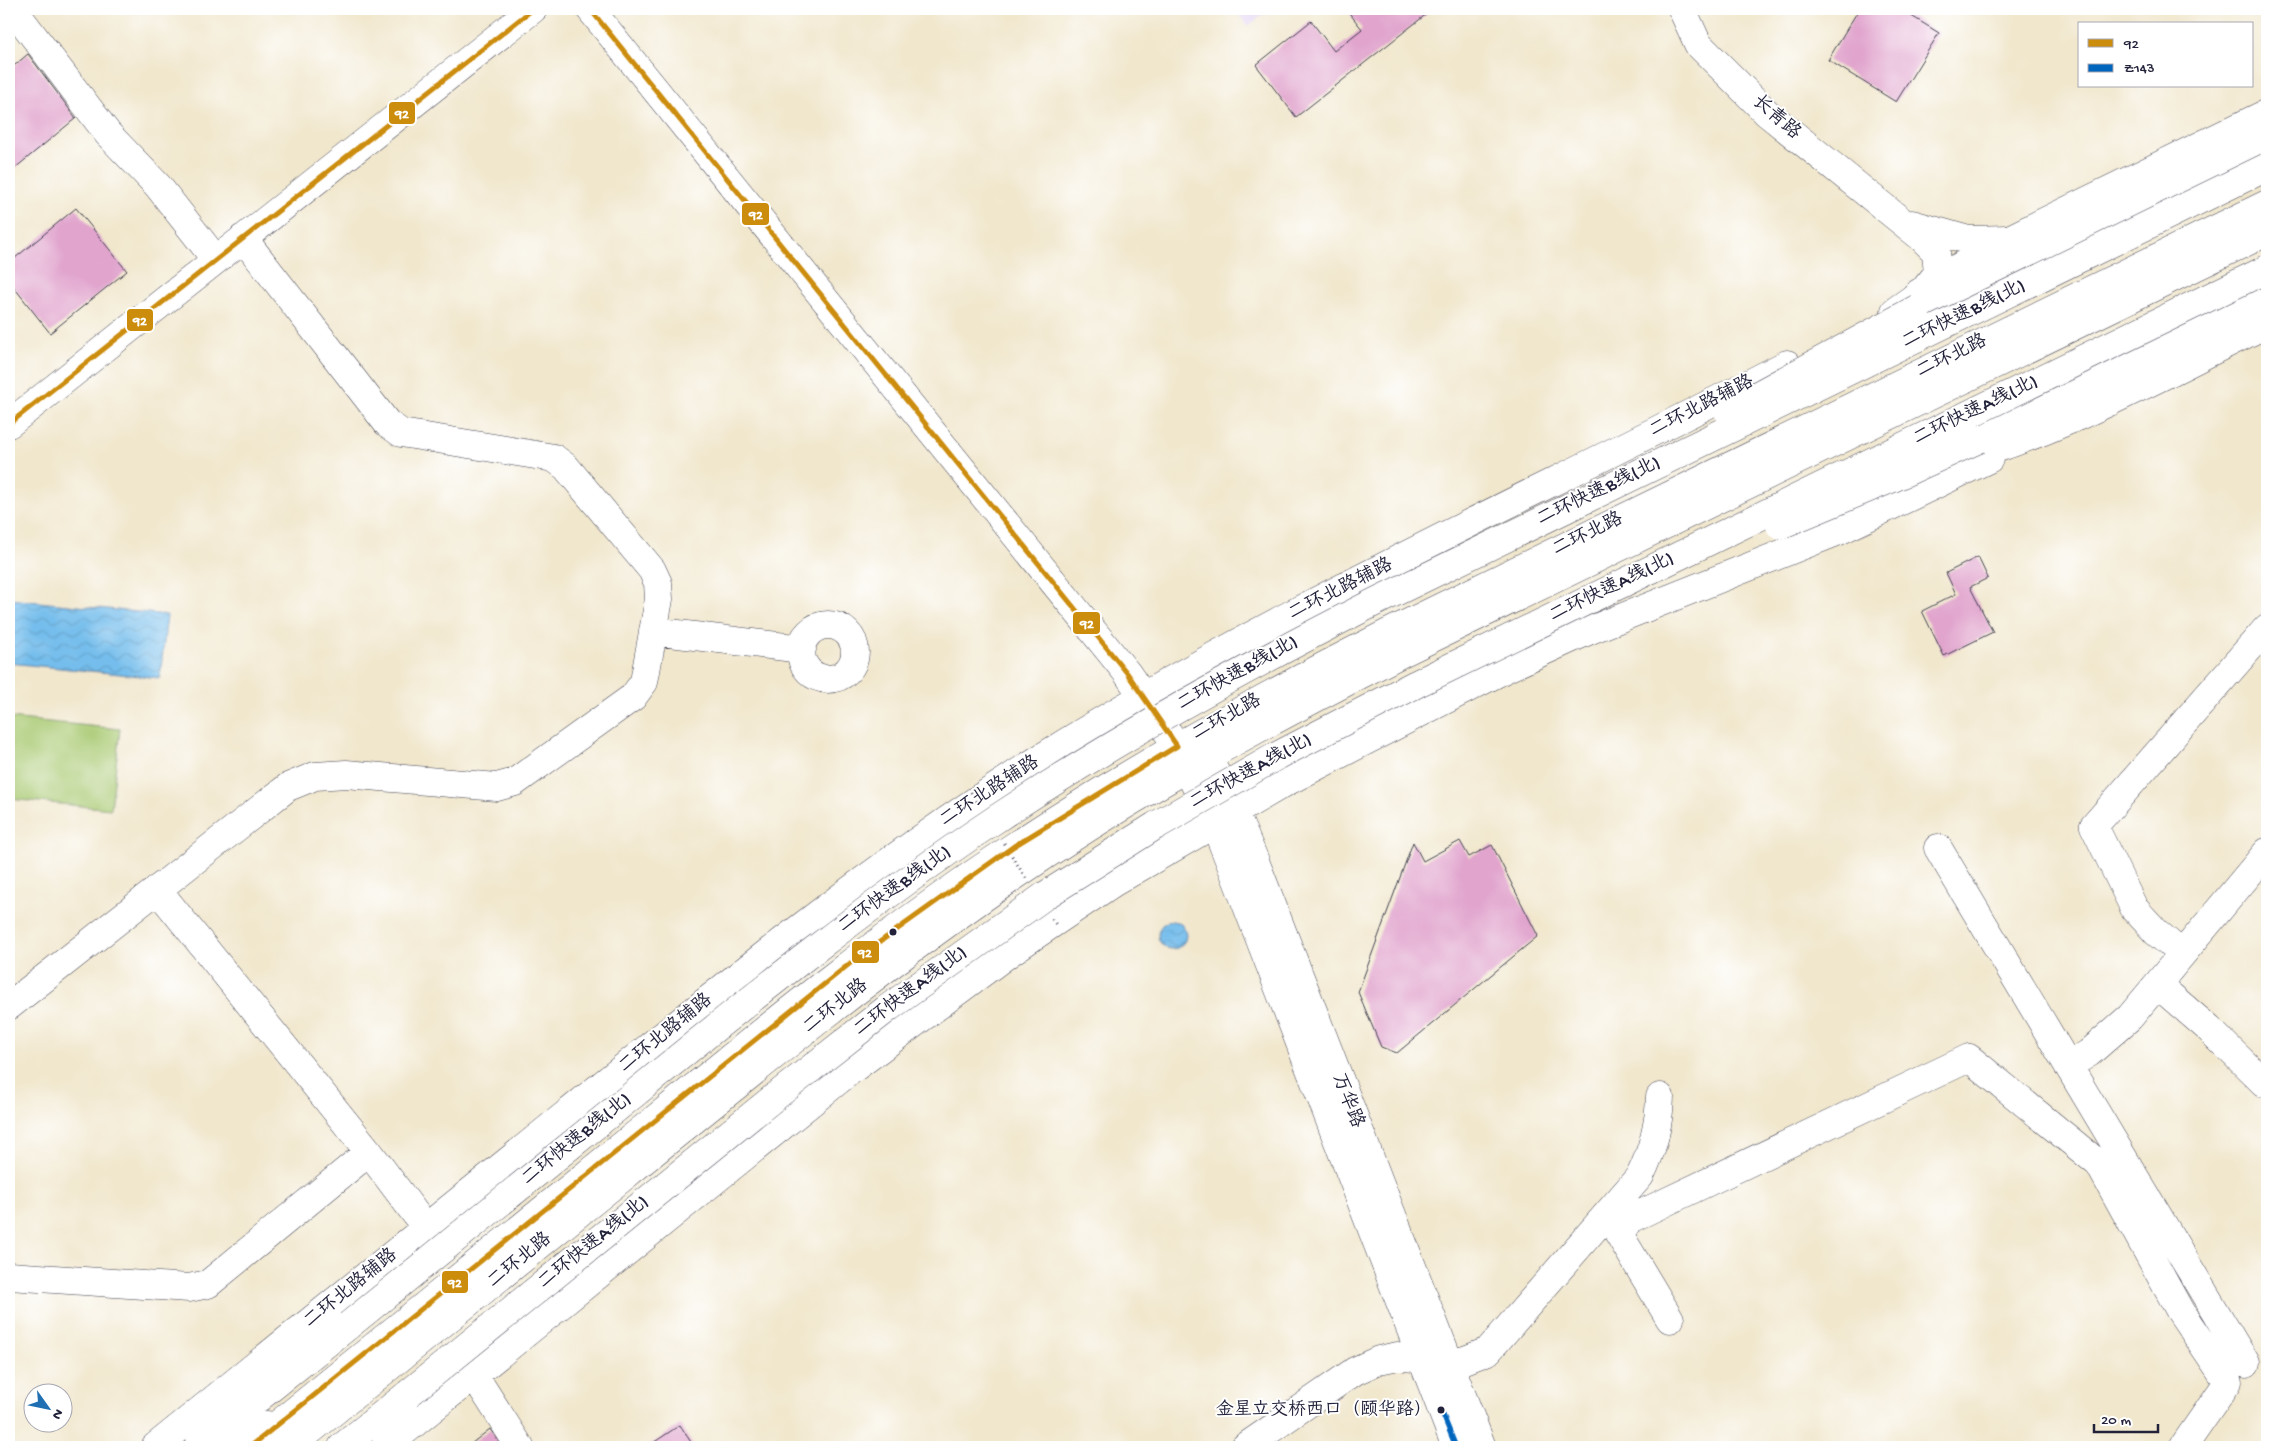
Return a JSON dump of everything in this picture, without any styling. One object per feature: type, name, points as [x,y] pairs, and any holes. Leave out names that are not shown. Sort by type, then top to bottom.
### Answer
[{"type":"main road","points":[[12,9],[108,134],[158,186],[216,260]]},
{"type":"main road","points":[[9,424],[532,9]]},
{"type":"main road","name":"万华路","points":[[590,9],[1144,696],[1190,757],[1224,816],[1482,1447]]},
{"type":"main road","name":"长青路","points":[[1682,9],[1698,44],[1767,113],[1889,211]]},
{"type":"main road","points":[[1564,561],[1632,508],[1699,465],[1925,290],[2009,239],[2267,113]]},
{"type":"main road","points":[[1544,519],[1738,405],[1876,329],[2267,138]]},
{"type":"main road","name":"二环快速B线(北)","points":[[198,1447],[719,1024],[834,935],[965,840],[1100,753],[1224,681],[1366,606],[2267,168]]},
{"type":"main road","name":"二环北路","points":[[250,1447],[298,1435],[620,1164],[776,1022],[915,916],[1029,836],[1400,654],[1564,561],[1761,464],[2267,204]]},
{"type":"main road","points":[[1889,211],[1918,228],[1968,240],[2009,239]]},
{"type":"main road","points":[[1889,211],[1936,252],[1938,272],[1925,290]]},
{"type":"main road","name":"二环北路","points":[[1761,464],[2267,232]]},
{"type":"main road","points":[[9,1006],[288,787],[316,776],[346,774],[498,787],[515,782],[633,697],[644,682],[659,599],[658,583],[652,570],[566,467],[554,458],[401,433],[386,423],[243,238]]},
{"type":"main road","name":"二环快速A线(北)","points":[[342,1447],[790,1084],[934,974],[1046,895],[1154,826],[1267,761],[1424,679],[2267,269]]},
{"type":"main road","name":"二环北路辅路","points":[[156,1447],[703,1003],[872,873],[1028,766],[1144,696],[1288,616],[1767,374],[1925,290]]},
{"type":"main road","points":[[1584,602],[1772,528],[1909,471],[2267,299]]},
{"type":"main road","points":[[385,1447],[800,1111],[957,990],[1068,912],[1224,816],[1371,737],[1534,655],[1615,620],[1853,524],[2267,324]]},
{"type":"main road","points":[[1564,561],[1616,551],[1683,527],[1753,508],[1952,462],[2018,440],[2087,411]]},
{"type":"main road","points":[[2182,954],[2156,932],[2134,908],[2094,826],[2267,628]]},
{"type":"main road","points":[[653,631],[802,649]]},
{"type":"main road","name":"万华路","points":[[1224,816],[1421,1359],[1456,1447]]},
{"type":"main road","points":[[1938,848],[2246,1363]]},
{"type":"main road","points":[[2068,1066],[2089,1053],[2130,1017],[2267,852]]},
{"type":"main road","points":[[157,889],[369,1152],[426,1228],[474,1205],[575,1174],[620,1164]]},
{"type":"main road","points":[[2158,985],[2209,1029],[2264,1083],[2267,1081]]},
{"type":"main road","points":[[1670,1319],[1619,1234],[1630,1219],[1970,1058],[2099,1164],[2180,1311],[2228,1382],[2183,1447]]},
{"type":"main road","points":[[1245,1447],[1355,1371],[1398,1356],[1448,1363],[1465,1360],[1488,1350],[1640,1176],[1652,1152],[1659,1122],[1660,1097]]},
{"type":"main road","points":[[9,1276],[188,1288],[208,1284],[369,1152]]},
{"type":"main road","points":[[519,1339],[549,1298],[590,1219],[606,1196],[620,1164]]},
{"type":"main road","points":[[474,1375],[520,1447]]},
{"type":"main road","points":[[213,1447],[298,1435]]},
{"type":"path","points":[[971,792],[982,809]]},
{"type":"path","points":[[1003,842],[1030,884]]},
{"type":"path","points":[[1052,918],[1057,926]]},
{"type":"shaded area","points":[[1234,9],[1271,9],[1248,26]]},
{"type":"green space","points":[[9,718],[120,729],[111,809],[9,799]]},
{"type":"water","points":[[9,599],[167,615],[160,678],[9,663]]},
{"type":"water","points":[[1172,921],[1182,925],[1186,935],[1182,945],[1172,949],[1162,945],[1158,935],[1162,925]]},
{"type":"building","points":[[1346,9],[1433,9],[1296,117],[1256,65],[1311,21],[1334,51],[1362,29]]},
{"type":"building","points":[[1859,9],[1900,9],[1939,33],[1896,102],[1828,60]]},
{"type":"building","points":[[28,54],[76,118],[9,173],[9,70]]},
{"type":"building","points":[[76,208],[127,271],[50,333],[9,281],[9,263]]},
{"type":"building","points":[[1978,557],[1988,578],[1970,587],[1993,632],[1944,656],[1922,611],[1956,594],[1946,573]]},
{"type":"building","points":[[1460,841],[1469,857],[1492,845],[1538,936],[1397,1053],[1381,1047],[1358,992],[1413,842],[1423,861]]},
{"type":"building","points":[[680,1425],[694,1447],[647,1447]]},
{"type":"building","points":[[490,1429],[502,1447],[467,1447]]},
{"type":"transit line","name":"92","points":[[9,424],[533,9]]},
{"type":"transit line","name":"92","points":[[250,1447],[853,961],[1014,846],[1177,746],[1127,673],[590,9]]},
{"type":"transit line","name":"Z143","points":[[1441,1410],[1456,1447]]},
{"type":"place","name":"金星立交桥西口（颐华路）","points":[[1441,1410]]}]
